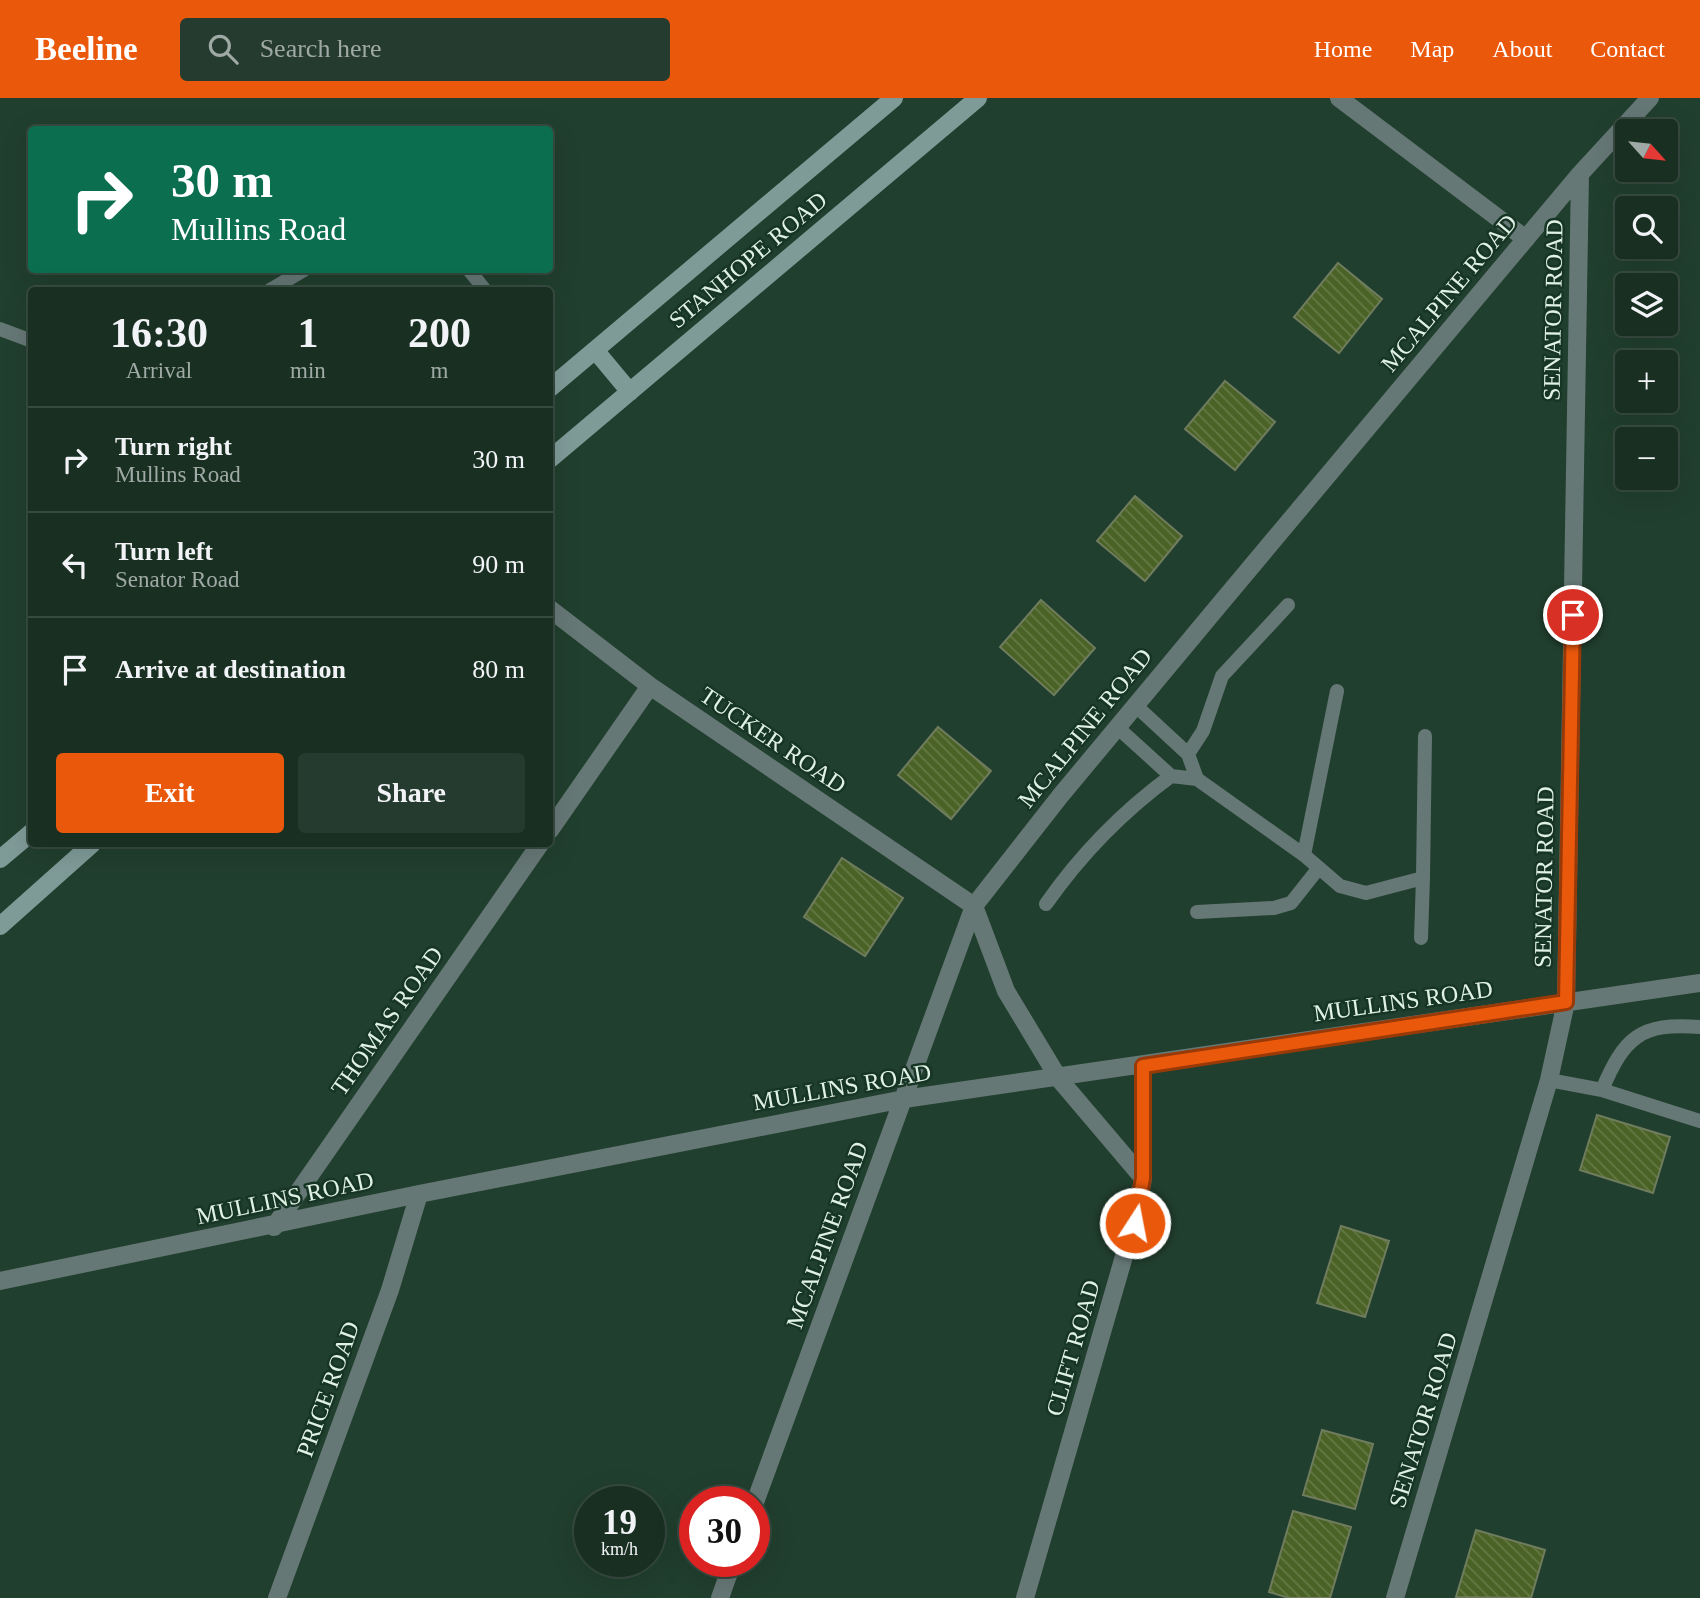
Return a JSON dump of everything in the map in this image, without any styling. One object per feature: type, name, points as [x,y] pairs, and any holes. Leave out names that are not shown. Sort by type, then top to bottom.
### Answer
[{"type":"main road","name":"STANHOPE ROAD","points":[[553,381],[595,350],[894,98]]},
{"type":"main road","name":"STANHOPE ROAD","points":[[553,455],[978,98]]},
{"type":"main road","points":[[595,350],[629,392]]},
{"type":"main road","points":[[3,853],[28,835]]},
{"type":"main road","points":[[0,926],[89,847]]},
{"type":"street","points":[[1339,98],[1526,239]]},
{"type":"street","name":"MCALPINE ROAD","points":[[761,1486],[974,906],[1116,727],[1580,174],[1650,98]]},
{"type":"street","name":"SENATOR ROAD","points":[[1395,1598],[1549,1080],[1566,1002],[1580,174]]},
{"type":"street","name":"TUCKER ROAD","points":[[553,611],[650,686],[974,906]]},
{"type":"street","points":[[553,826],[650,686]]},
{"type":"street","name":"THOMAS ROAD","points":[[274,1227],[538,847]]},
{"type":"street","points":[[974,906],[1006,991],[1059,1079],[1143,1178]]},
{"type":"street","name":"MULLINS ROAD","points":[[0,1282],[274,1227],[419,1194],[904,1099],[1059,1079],[1700,983]]},
{"type":"street","name":"CLIFT ROAD","points":[[1025,1598],[1131,1238],[1143,1178],[1143,1066]]},
{"type":"street","name":"PRICE ROAD","points":[[277,1598],[390,1290],[419,1194]]},
{"type":"street","points":[[720,1598],[727,1577]]},
{"type":"lane","points":[[275,287],[299,273]]},
{"type":"lane","points":[[471,273],[483,287]]},
{"type":"lane","points":[[0,329],[28,340]]},
{"type":"lane","points":[[1188,754],[1203,731],[1222,676],[1288,605]]},
{"type":"lane","points":[[1304,855],[1337,691]]},
{"type":"lane","points":[[1135,705],[1188,754],[1197,779]]},
{"type":"lane","points":[[1116,727],[1171,776],[1197,779],[1304,855],[1340,887],[1366,893],[1423,878]]},
{"type":"lane","points":[[1421,938],[1426,736]]},
{"type":"lane","points":[[1045,904],[1097,840],[1140,799],[1171,776]]},
{"type":"lane","points":[[1196,912],[1274,908],[1291,903],[1318,869]]},
{"type":"lane","points":[[1602,1090],[1617,1057],[1628,1042],[1646,1031],[1700,1027]]},
{"type":"lane","points":[[1549,1080],[1602,1090],[1700,1121]]},
{"type":"building","points":[[1338,263],[1382,299],[1339,353],[1294,317]]},
{"type":"building","points":[[1225,381],[1275,422],[1235,470],[1185,429]]},
{"type":"building","points":[[1135,496],[1182,536],[1145,581],[1097,541]]},
{"type":"building","points":[[1041,600],[1095,648],[1054,695],[1000,647]]},
{"type":"building","points":[[938,727],[991,771],[951,819],[898,775]]},
{"type":"building","points":[[842,858],[903,898],[865,956],[804,917]]},
{"type":"building","points":[[1597,1115],[1670,1137],[1653,1193],[1580,1170]]},
{"type":"building","points":[[1341,1226],[1389,1241],[1365,1317],[1317,1303]]},
{"type":"building","points":[[1322,1430],[1373,1444],[1355,1509],[1303,1495]]},
{"type":"building","points":[[1293,1511],[1351,1527],[1330,1598],[1289,1598],[1269,1592]]},
{"type":"building","points":[[1476,1530],[1545,1550],[1531,1598],[1456,1597]]},
{"type":"route","points":[[1135,1223],[1143,1178],[1143,1066],[1566,1002],[1573,615]]}]
